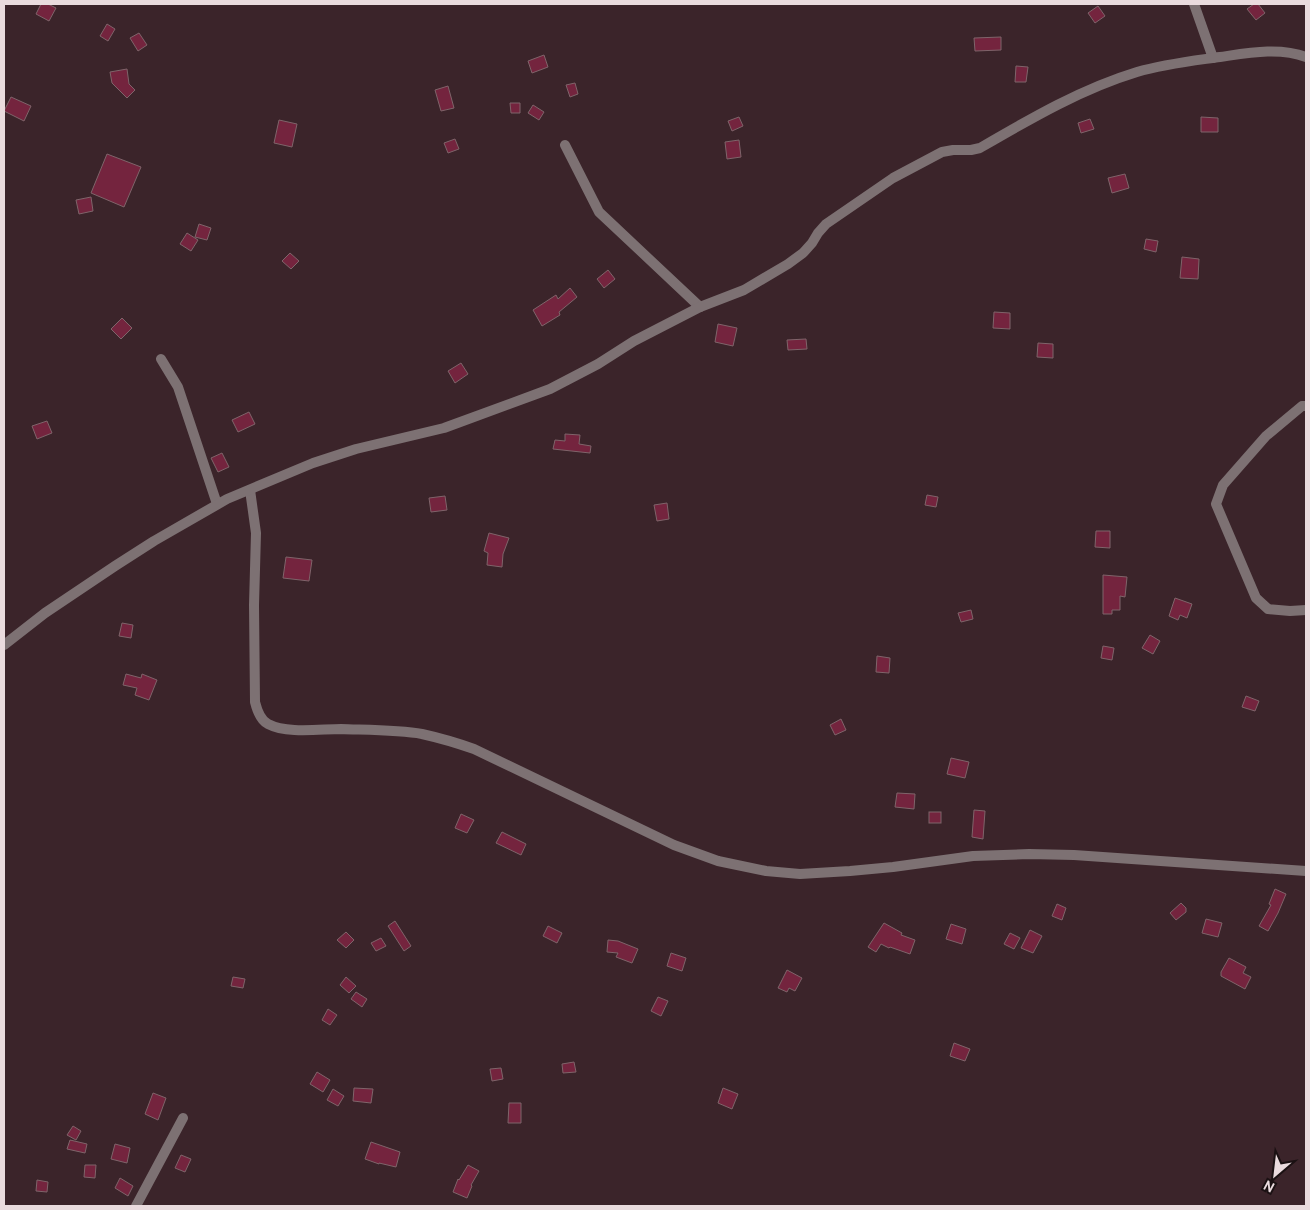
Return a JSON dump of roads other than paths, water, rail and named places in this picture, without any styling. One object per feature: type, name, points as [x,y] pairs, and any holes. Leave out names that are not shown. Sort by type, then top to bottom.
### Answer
[{"type":"street","points":[[1194,4],[1213,58]]},
{"type":"street","points":[[4,645],[45,613],[115,566],[217,504],[313,463],[444,428],[550,389],[598,364],[634,341],[700,307],[744,290],[803,254],[818,232],[839,214],[893,178],[942,152],[980,148],[1079,94],[1137,72],[1162,66],[1240,54],[1280,52],[1306,57]]},
{"type":"street","points":[[565,145],[599,212],[700,307]]},
{"type":"street","points":[[161,359],[178,388],[217,504]]},
{"type":"street","points":[[1306,406],[1302,406],[1266,436],[1224,485],[1216,504],[1256,598],[1268,609],[1306,610]]},
{"type":"street","points":[[250,490],[256,533],[254,614],[255,702],[263,721],[273,726],[283,729],[341,729],[420,734],[450,741],[474,749],[674,845],[718,861],[766,871],[800,874],[892,868],[973,856],[1029,854],[1074,855],[1306,871]]},
{"type":"street","points":[[136,1206],[183,1118]]}]
